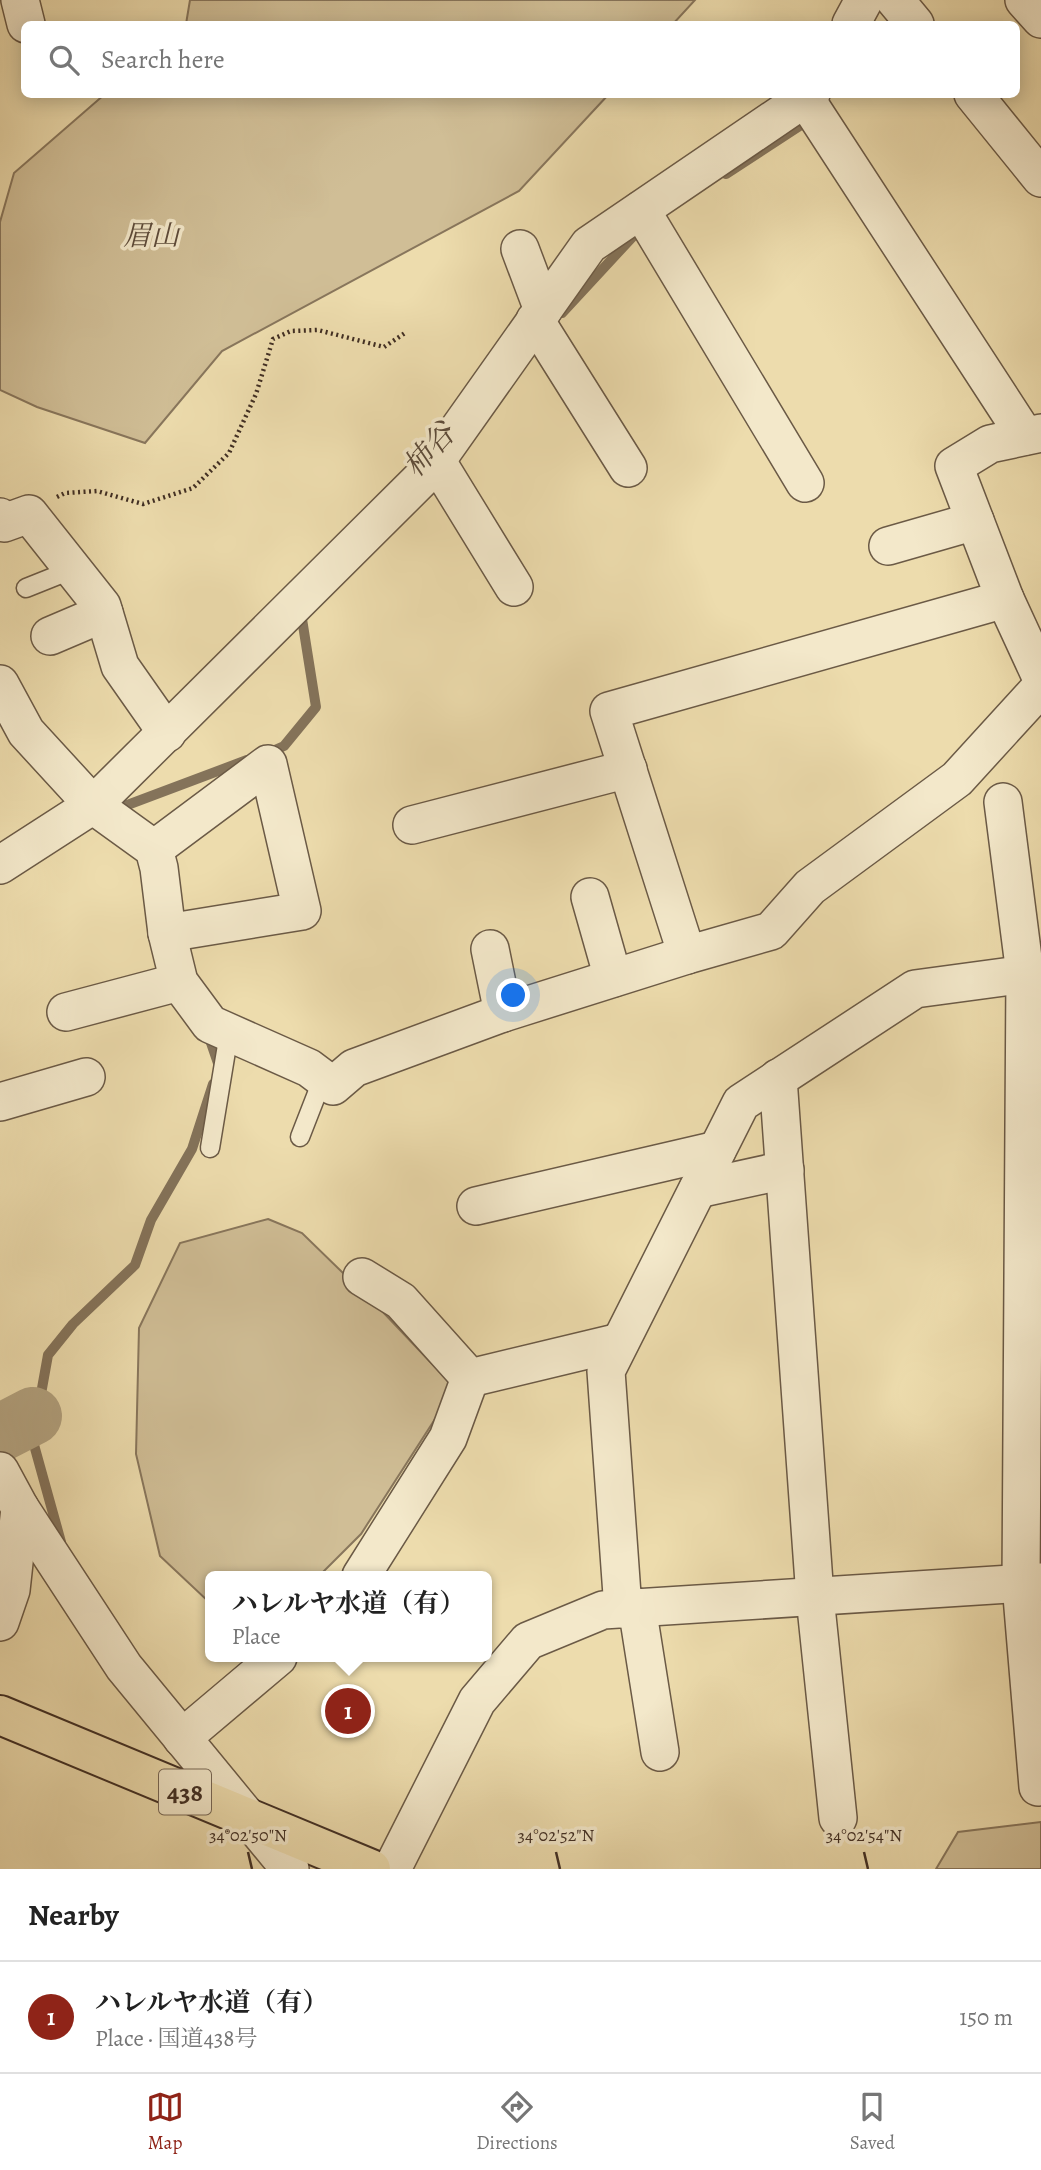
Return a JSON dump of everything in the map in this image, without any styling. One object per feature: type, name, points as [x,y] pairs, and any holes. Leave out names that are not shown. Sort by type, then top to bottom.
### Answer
[{"type":"highway","name":"438","points":[[0,1715],[371,1869]]},
{"type":"street","points":[[20,0],[25,21]]},
{"type":"street","points":[[853,21],[864,0]]},
{"type":"street","points":[[895,0],[912,21]]},
{"type":"street","points":[[1024,0],[1041,19]]},
{"type":"street","points":[[0,865],[93,806],[419,481],[589,245],[805,98]]},
{"type":"street","points":[[809,98],[1033,435],[990,443],[954,466],[1005,599],[1041,677]]},
{"type":"street","points":[[976,98],[1041,178]]},
{"type":"street","points":[[640,210],[804,483]]},
{"type":"street","points":[[520,249],[539,315],[628,468]]},
{"type":"street","points":[[436,460],[514,587]]},
{"type":"street","points":[[14,515],[69,565],[102,606],[120,666],[167,733]]},
{"type":"street","points":[[888,546],[975,521]]},
{"type":"street","points":[[687,954],[609,710],[1005,599]]},
{"type":"street","points":[[50,636],[104,613]]},
{"type":"street","points":[[0,684],[26,732],[93,806],[154,849],[167,933],[179,982],[210,1024],[309,1068],[333,1086],[354,1068],[503,1013],[687,954],[771,931],[810,887],[957,779],[1041,687]]},
{"type":"street","points":[[154,849],[268,764],[302,911],[167,933]]},
{"type":"street","points":[[412,825],[628,769]]},
{"type":"street","points":[[1003,802],[1033,973],[1031,1583],[1038,1787]]},
{"type":"street","points":[[590,897],[613,978]]},
{"type":"street","points":[[490,950],[503,1013]]},
{"type":"street","points":[[660,1752],[630,1608],[606,1371],[741,1103],[915,989],[1033,973]]},
{"type":"street","points":[[66,1012],[179,982]]},
{"type":"street","points":[[0,1102],[86,1077]]},
{"type":"street","points":[[778,1078],[815,1597],[838,1818]]},
{"type":"street","points":[[476,1206],[717,1150]]},
{"type":"street","points":[[698,1189],[785,1170]]},
{"type":"street","points":[[362,1277],[401,1301],[470,1378]]},
{"type":"street","points":[[470,1378],[620,1342]]},
{"type":"street","points":[[364,1571],[448,1438],[470,1378]]},
{"type":"street","points":[[0,1471],[20,1508],[124,1667],[290,1869]]},
{"type":"street","points":[[0,1622],[12,1590],[20,1508]]},
{"type":"street","points":[[391,1869],[477,1701],[528,1641],[603,1610],[1031,1583]]},
{"type":"street","points":[[182,1738],[272,1662]]},
{"type":"lane","points":[[26,588],[61,574],[69,565]]},
{"type":"lane","points":[[210,1148],[229,1033]]},
{"type":"lane","points":[[300,1137],[323,1078]]},
{"type":"path","points":[[14,515],[65,493],[97,491],[143,504],[192,488],[229,453],[256,394],[273,339],[291,331],[318,330],[384,347],[405,333]]},
{"type":"green space","points":[[190,0],[695,0],[676,21],[186,21]]},
{"type":"green space","name":"眉山","points":[[100,98],[605,98],[519,191],[222,351],[145,443],[37,407],[0,390],[0,222],[14,173]]},
{"type":"green space","points":[[268,1219],[302,1233],[381,1310],[455,1388],[361,1534],[324,1571],[205,1571],[205,1598],[160,1556],[136,1454],[139,1328],[180,1243]]},
{"type":"green space","points":[[1041,1822],[1041,1869],[936,1869],[958,1832]]},
{"type":"waterway","name":"柿谷","points":[[726,174],[801,125],[807,116]]},
{"type":"waterway","name":"柿谷","points":[[562,313],[637,232]]},
{"type":"waterway","name":"柿谷","points":[[268,753],[284,746],[316,707],[302,619],[306,614]]},
{"type":"waterway","name":"柿谷","points":[[114,810],[247,760]]},
{"type":"waterway","points":[[208,1034],[219,1066]]},
{"type":"waterway","points":[[61,1542],[31,1434],[48,1355],[73,1324],[135,1265],[151,1220],[192,1149],[213,1084]]},
{"type":"waterway","points":[[0,1433],[33,1416]]},
{"type":"place","name":"ハレルヤ水道（有）","points":[[348,1711]]}]
